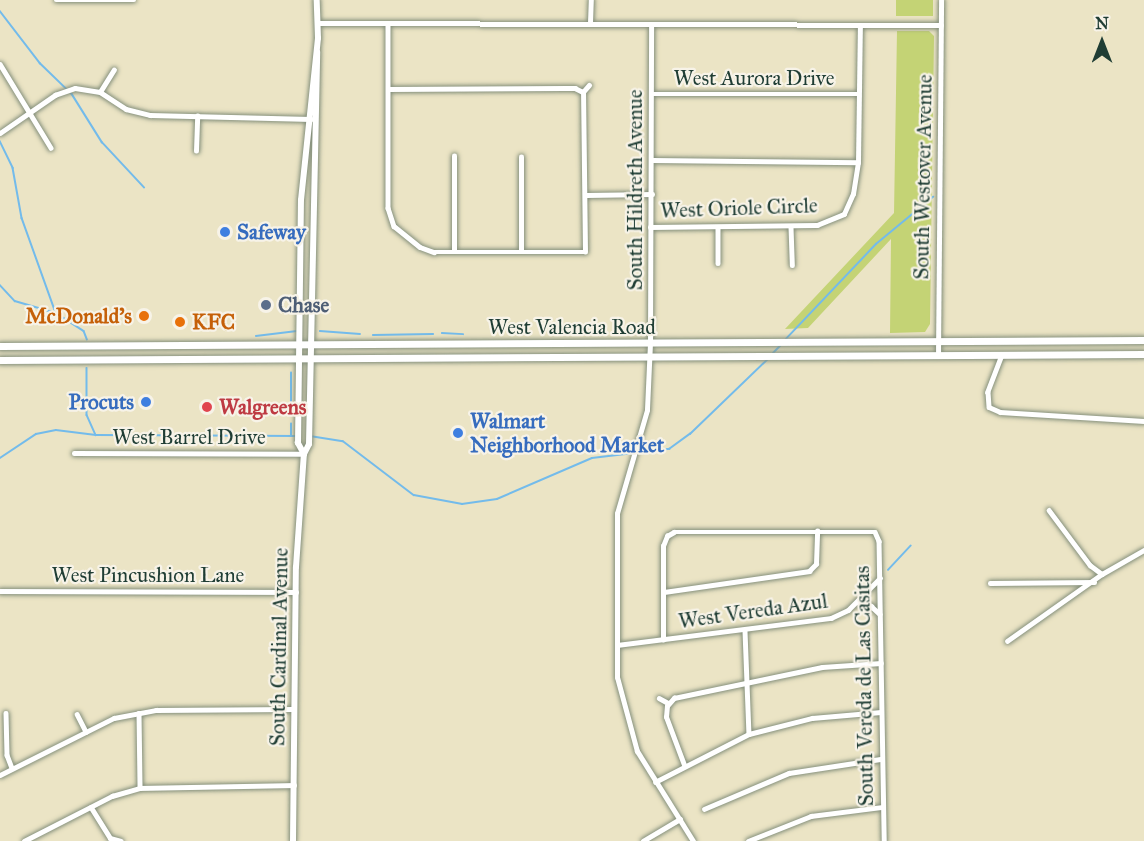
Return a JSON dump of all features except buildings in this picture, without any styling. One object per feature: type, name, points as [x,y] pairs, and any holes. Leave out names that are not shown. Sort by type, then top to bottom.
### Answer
[{"type":"main road","name":"South Cardinal Avenue","points":[[293,841],[296,592],[304,454],[309,442],[318,0]]},
{"type":"main road","name":"South Cardinal Avenue","points":[[304,454],[298,443],[301,194],[307,119],[317,52]]},
{"type":"main road","name":"West Valencia Road","points":[[0,346],[311,347],[1144,340]]},
{"type":"main road","points":[[476,358],[478,344]]},
{"type":"main road","points":[[105,346],[106,360]]},
{"type":"main road","name":"West Valencia Road","points":[[0,360],[1144,354]]},
{"type":"street","points":[[56,0],[134,0]]},
{"type":"street","points":[[590,23],[591,0]]},
{"type":"street","name":"South Westover Avenue","points":[[938,355],[941,0]]},
{"type":"street","points":[[318,23],[941,25]]},
{"type":"street","points":[[388,23],[388,208],[394,226],[420,247],[454,251],[585,252],[583,92],[589,85]]},
{"type":"street","name":"South Hildreth Avenue","points":[[650,356],[651,25]]},
{"type":"street","name":"West Oriole Circle","points":[[650,227],[791,227],[826,224],[844,213],[853,194],[858,162],[860,26]]},
{"type":"street","points":[[0,64],[51,148]]},
{"type":"street","points":[[100,92],[114,70]]},
{"type":"street","points":[[0,133],[28,112],[65,91],[85,88],[100,92],[137,113],[316,119]]},
{"type":"street","points":[[388,89],[575,88],[583,92]]},
{"type":"street","name":"West Aurora Drive","points":[[651,94],[858,94]]},
{"type":"street","points":[[196,151],[197,116]]},
{"type":"street","points":[[454,156],[454,251]]},
{"type":"street","points":[[521,157],[521,251]]},
{"type":"street","points":[[652,160],[858,162]]},
{"type":"street","points":[[586,195],[652,194]]},
{"type":"street","points":[[718,227],[718,263]]},
{"type":"street","points":[[791,227],[792,265]]},
{"type":"street","points":[[1002,355],[988,392],[989,407],[1000,412],[1144,421]]},
{"type":"street","points":[[650,356],[647,410],[626,475],[616,523],[618,677],[628,726],[654,783],[693,841]]},
{"type":"street","name":"West Barrel Drive","points":[[74,453],[304,454]]},
{"type":"street","points":[[1049,510],[1090,565],[1102,574]]},
{"type":"street","points":[[663,640],[663,546],[667,536],[674,532],[875,532],[881,526]]},
{"type":"street","points":[[662,530],[667,536]]},
{"type":"street","points":[[664,592],[809,571],[816,564],[817,531]]},
{"type":"street","name":"South Vereda de Las Casitas","points":[[875,532],[879,541],[880,759],[884,841]]},
{"type":"street","points":[[1007,641],[1095,582],[1102,574],[1144,549]]},
{"type":"street","name":"West Vereda Azul","points":[[617,645],[745,631],[831,618],[857,602],[880,578]]},
{"type":"street","points":[[990,583],[1095,582]]},
{"type":"street","name":"West Pincushion Lane","points":[[0,591],[296,592]]},
{"type":"street","points":[[857,602],[872,606],[880,615]]},
{"type":"street","points":[[745,631],[749,683],[749,734]]},
{"type":"street","points":[[668,703],[679,697],[822,667],[881,663]]},
{"type":"street","points":[[659,698],[668,703]]},
{"type":"street","points":[[668,703],[666,717],[684,765]]},
{"type":"street","points":[[0,775],[114,718],[139,713],[294,709]]},
{"type":"street","points":[[654,783],[684,765],[749,734],[812,718],[881,712]]},
{"type":"street","points":[[6,713],[7,755],[12,768]]},
{"type":"street","points":[[139,713],[140,788]]},
{"type":"street","points":[[77,714],[86,732]]},
{"type":"street","points":[[704,809],[789,773],[880,759]]},
{"type":"street","points":[[24,841],[91,807],[140,788],[294,785]]},
{"type":"street","points":[[91,807],[110,838],[121,841]]},
{"type":"street","points":[[748,841],[812,816],[882,807]]},
{"type":"street","points":[[643,841],[680,819]]},
{"type":"green space","points":[[896,0],[933,0],[933,16],[896,16]]},
{"type":"green space","points":[[897,31],[929,31],[934,36],[930,324],[925,332],[890,333],[891,239],[808,328],[785,329],[894,213]]},
{"type":"waterway","points":[[0,11],[40,63],[72,94],[102,142],[144,187]]},
{"type":"waterway","points":[[0,141],[13,168],[22,218],[56,313]]},
{"type":"waterway","points":[[785,340],[876,244],[933,197]]},
{"type":"waterway","points":[[0,285],[15,301],[56,313],[84,331],[87,339]]},
{"type":"waterway","points":[[256,336],[297,331]]},
{"type":"waterway","points":[[320,331],[360,334]]},
{"type":"waterway","points":[[624,331],[643,332]]},
{"type":"waterway","points":[[442,333],[463,334]]},
{"type":"waterway","points":[[373,335],[433,334]]},
{"type":"waterway","points":[[773,353],[780,346]]},
{"type":"waterway","points":[[310,436],[343,441],[414,495],[462,504],[497,499],[592,458],[669,449],[690,434],[768,359]]},
{"type":"waterway","points":[[87,368],[87,415],[96,435],[296,436]]},
{"type":"waterway","points":[[291,373],[291,412]]},
{"type":"waterway","points":[[291,424],[291,435]]},
{"type":"waterway","points":[[0,458],[36,434],[56,430],[96,435]]},
{"type":"waterway","points":[[888,570],[910,546]]},
{"type":"place","name":"Safeway","points":[[225,232]]},
{"type":"place","name":"Chase","points":[[266,305]]},
{"type":"place","name":"McDonald's","points":[[144,316]]},
{"type":"place","name":"KFC","points":[[180,322]]},
{"type":"place","name":"Procuts","points":[[146,402]]},
{"type":"place","name":"Walgreens","points":[[207,407]]},
{"type":"place","name":"Walmart Neighborhood Market","points":[[458,433]]}]
